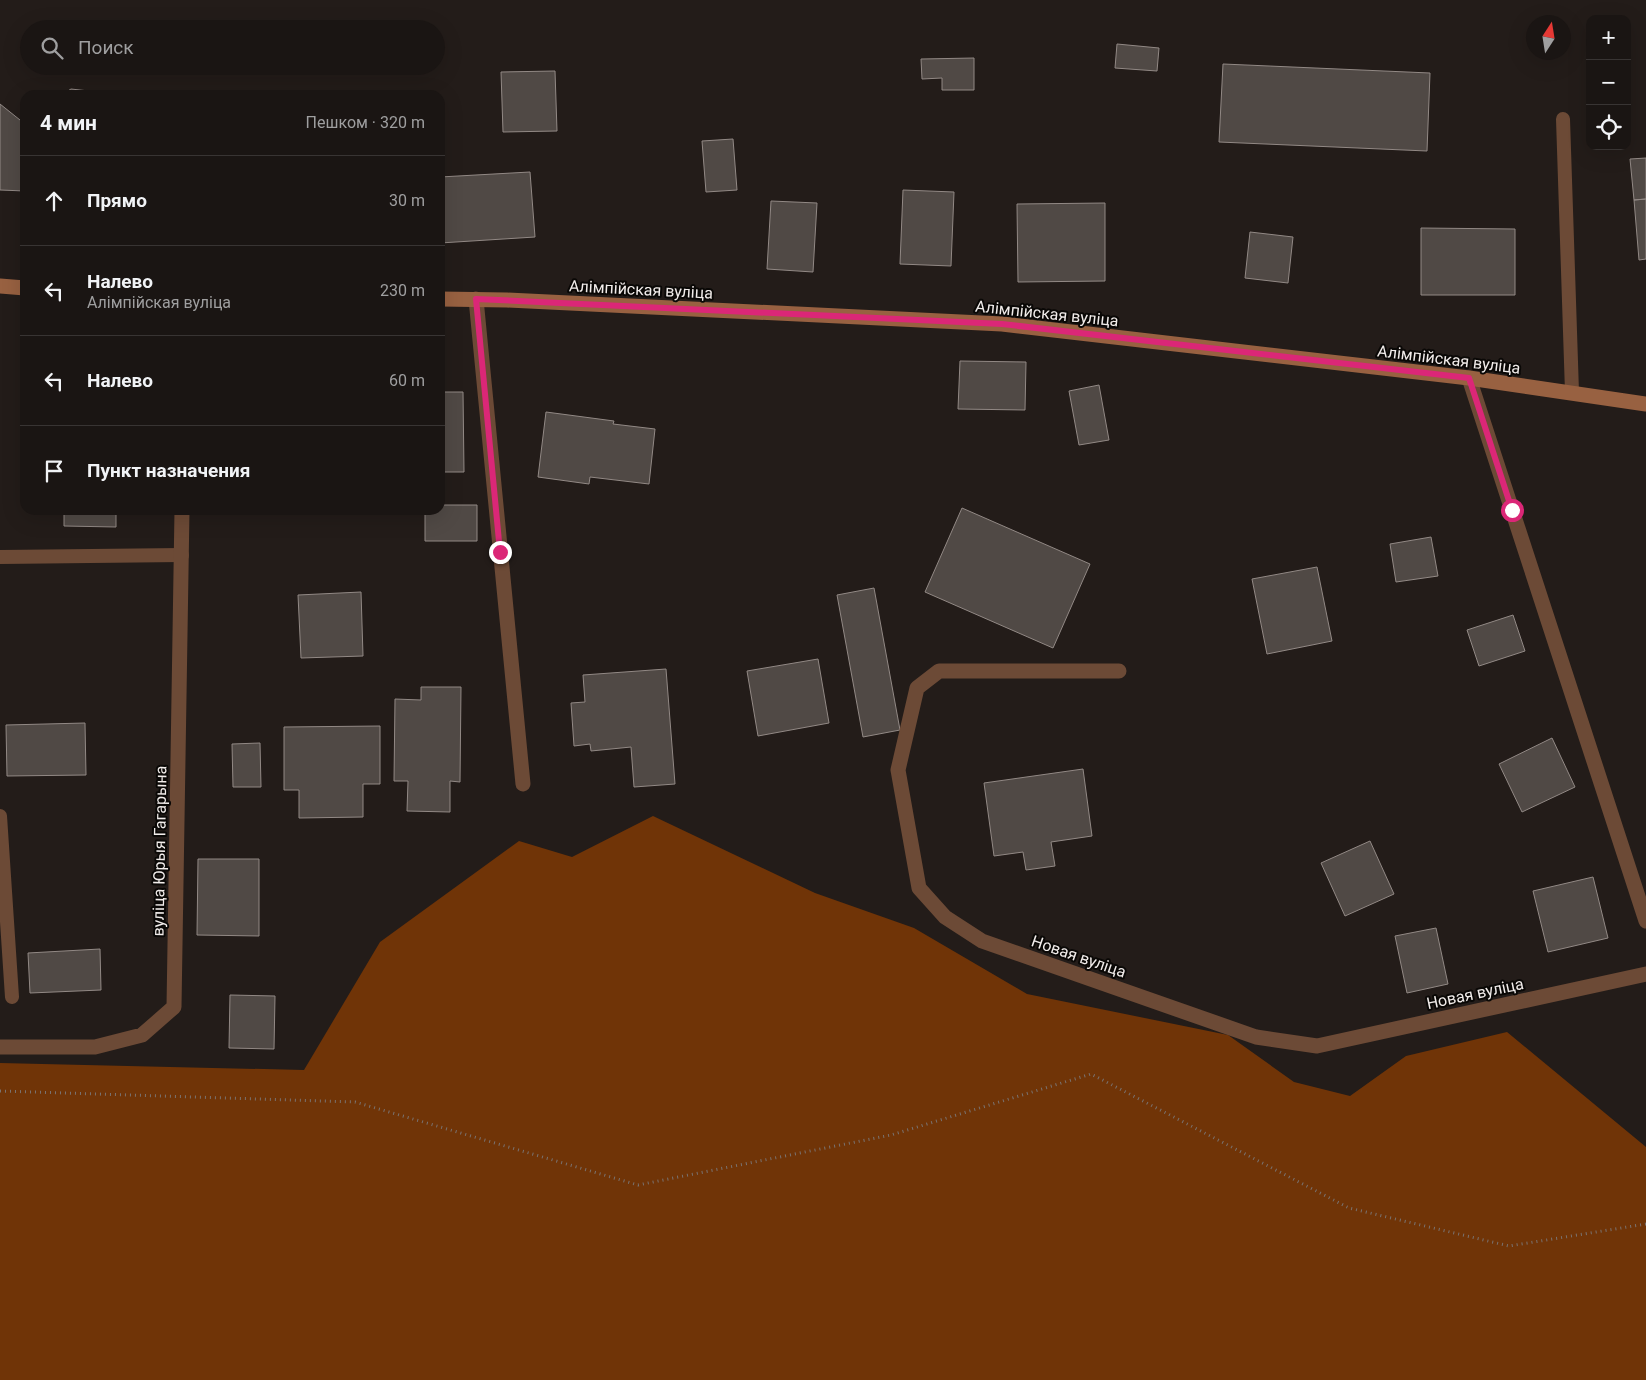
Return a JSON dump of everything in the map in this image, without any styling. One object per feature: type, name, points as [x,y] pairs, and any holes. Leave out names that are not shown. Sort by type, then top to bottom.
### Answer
[{"type":"street","points":[[0,286],[20,288]]},
{"type":"street","name":"Алімпійская вуліца","points":[[445,299],[1002,324],[1469,378],[1646,404]]},
{"type":"street","points":[[476,299],[523,784]]},
{"type":"street","points":[[1469,378],[1646,921]]},
{"type":"street","name":"вуліца Юрыя Гагарына","points":[[0,1047],[95,1047],[142,1035],[174,1007],[182,515]]},
{"type":"street","name":"Новая вуліца","points":[[1119,671],[939,671],[917,688],[898,770],[919,888],[946,917],[982,940],[1256,1037],[1317,1046],[1646,974]]},
{"type":"lane","points":[[1563,119],[1572,392]]},
{"type":"lane","points":[[0,557],[182,555]]},
{"type":"lane","points":[[0,816],[12,997]]},
{"type":"path","points":[[0,1091],[355,1102],[638,1185],[891,1135],[1091,1074],[1350,1208],[1509,1246],[1646,1224]]},
{"type":"shaded area","points":[[653,816],[815,893],[914,928],[1027,994],[1228,1035],[1294,1082],[1350,1096],[1406,1056],[1507,1032],[1646,1147],[1646,1380],[0,1380],[0,1063],[304,1070],[380,942],[519,841],[572,857]]},
{"type":"building","points":[[1117,44],[1159,48],[1157,71],[1115,68]]},
{"type":"building","points":[[974,58],[974,90],[942,90],[942,78],[922,79],[921,59]]},
{"type":"building","points":[[1223,64],[1430,73],[1427,151],[1219,142]]},
{"type":"building","points":[[555,71],[557,131],[503,132],[501,72]]},
{"type":"building","points":[[0,104],[20,120],[20,191],[0,190]]},
{"type":"building","points":[[733,139],[737,190],[706,192],[702,141]]},
{"type":"building","points":[[1646,158],[1646,199],[1634,200],[1630,159]]},
{"type":"building","points":[[530,172],[535,237],[445,243],[445,177]]},
{"type":"building","points":[[903,190],[954,192],[951,266],[900,264]]},
{"type":"building","points":[[1646,199],[1646,259],[1639,260],[1634,200]]},
{"type":"building","points":[[771,201],[817,203],[813,272],[767,269]]},
{"type":"building","points":[[1105,203],[1105,281],[1018,282],[1017,204]]},
{"type":"building","points":[[1421,228],[1515,229],[1515,295],[1421,295]]},
{"type":"building","points":[[1250,232],[1293,237],[1288,283],[1245,278]]},
{"type":"building","points":[[960,361],[1026,362],[1025,410],[958,409]]},
{"type":"building","points":[[1099,385],[1109,440],[1079,445],[1069,391]]},
{"type":"building","points":[[445,392],[463,392],[464,472],[445,472]]},
{"type":"building","points":[[546,412],[614,421],[613,424],[655,429],[649,484],[590,477],[589,484],[538,477]]},
{"type":"building","points":[[445,505],[477,505],[477,541],[425,541],[425,515],[445,515]]},
{"type":"building","points":[[962,508],[1090,564],[1053,648],[925,592]]},
{"type":"building","points":[[64,515],[116,515],[116,527],[64,526]]},
{"type":"building","points":[[1431,537],[1438,576],[1396,582],[1390,544]]},
{"type":"building","points":[[1317,567],[1332,641],[1267,654],[1252,579]]},
{"type":"building","points":[[874,588],[900,730],[863,737],[837,595]]},
{"type":"building","points":[[361,592],[363,656],[301,658],[298,595]]},
{"type":"building","points":[[1513,615],[1525,651],[1479,666],[1467,630]]},
{"type":"building","points":[[818,659],[829,723],[758,736],[747,671]]},
{"type":"building","points":[[666,669],[675,784],[634,787],[631,747],[591,751],[590,744],[574,746],[571,703],[585,702],[583,675]]},
{"type":"building","points":[[421,687],[461,687],[460,782],[450,781],[450,812],[407,811],[408,781],[394,781],[395,699],[421,700]]},
{"type":"building","points":[[85,723],[86,775],[7,776],[6,725]]},
{"type":"building","points":[[380,726],[380,784],[363,784],[363,817],[299,818],[299,790],[284,790],[284,727]]},
{"type":"building","points":[[1552,738],[1575,787],[1522,812],[1499,764]]},
{"type":"building","points":[[260,743],[261,787],[233,787],[232,744]]},
{"type":"building","points":[[1083,769],[1092,836],[1051,842],[1055,866],[1026,870],[1023,852],[994,856],[984,783]]},
{"type":"building","points":[[1370,841],[1394,894],[1345,916],[1321,863]]},
{"type":"building","points":[[198,859],[259,859],[259,936],[197,935]]},
{"type":"building","points":[[1593,877],[1608,938],[1548,952],[1533,891]]},
{"type":"building","points":[[1436,928],[1448,984],[1407,993],[1395,936]]},
{"type":"building","points":[[100,949],[101,990],[30,993],[28,953]]},
{"type":"building","points":[[230,995],[275,996],[274,1049],[229,1048]]},
{"type":"route","points":[[500,552],[476,299],[1002,324],[1469,378],[1512,510]]}]
